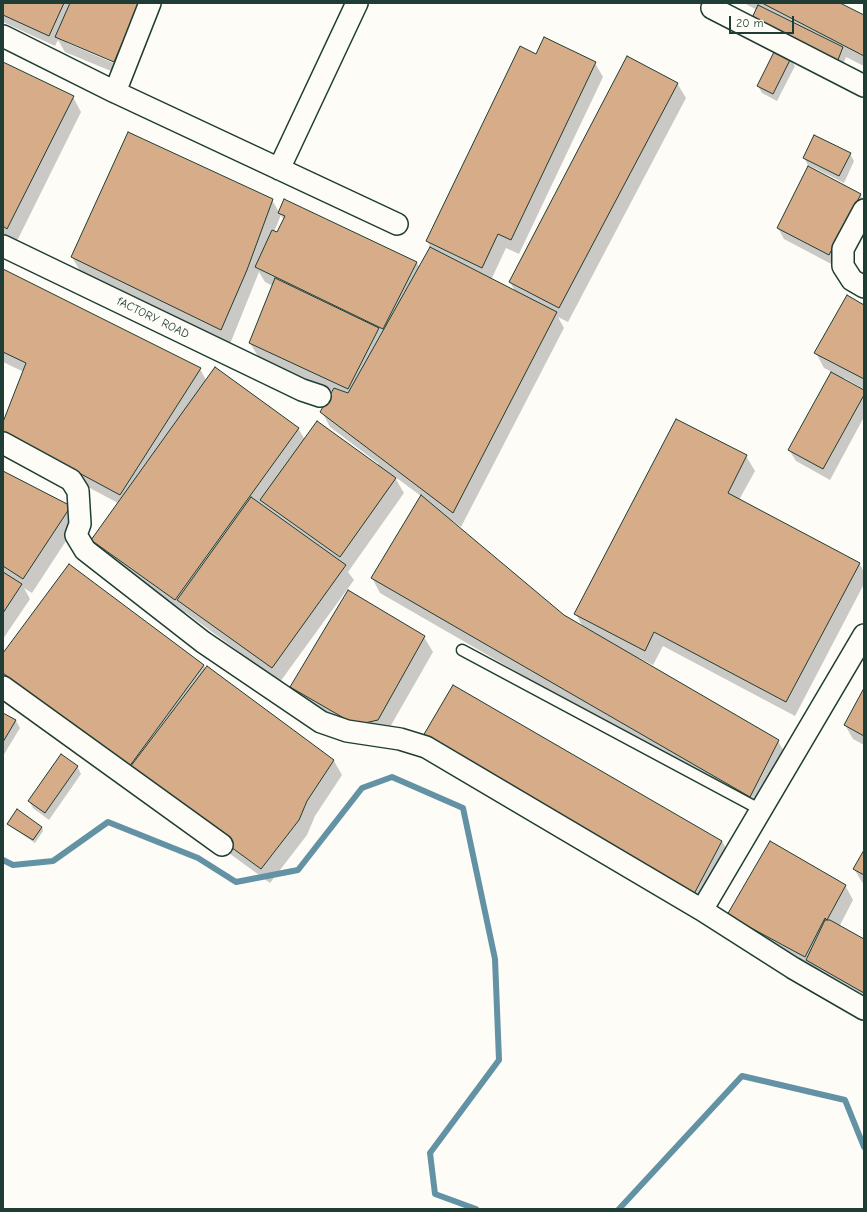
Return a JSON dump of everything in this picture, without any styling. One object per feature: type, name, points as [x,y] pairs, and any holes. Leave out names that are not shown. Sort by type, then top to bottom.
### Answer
[{"type":"street","points":[[115,92],[150,3]]},
{"type":"street","points":[[279,169],[357,3]]},
{"type":"street","points":[[712,8],[864,86]]},
{"type":"street","points":[[3,36],[115,92],[397,224]]},
{"type":"street","points":[[864,210],[844,249],[843,266],[852,280],[864,287]]},
{"type":"street","name":"fACTORY ROAD","points":[[3,246],[311,393]]},
{"type":"street","points":[[3,442],[71,480],[78,490],[80,524],[76,535],[84,550],[204,642],[321,722],[347,731],[400,739],[426,747],[702,910],[793,968],[864,1009]]},
{"type":"street","points":[[702,910],[864,635]]},
{"type":"street","points":[[3,687],[222,845]]},
{"type":"lane","points":[[462,650],[761,810]]},
{"type":"building","points":[[3,3],[64,3],[49,36],[3,15]]},
{"type":"building","points":[[70,3],[140,3],[114,62],[55,37]]},
{"type":"building","points":[[762,3],[840,3],[864,15],[864,56]]},
{"type":"building","points":[[758,5],[843,47],[836,65],[751,20]]},
{"type":"building","points":[[544,37],[596,62],[511,240],[498,234],[482,268],[426,241],[520,46],[536,54]]},
{"type":"building","points":[[775,50],[791,58],[773,94],[757,86]]},
{"type":"building","points":[[627,56],[678,83],[559,308],[509,282]]},
{"type":"building","points":[[3,62],[74,96],[7,229],[3,226]]},
{"type":"building","points":[[128,132],[273,199],[247,270],[221,330],[71,257]]},
{"type":"building","points":[[814,135],[851,153],[839,176],[803,158]]},
{"type":"building","points":[[808,166],[861,194],[829,255],[777,228]]},
{"type":"building","points":[[284,199],[417,262],[383,329],[255,267],[272,230],[277,232],[285,216],[278,213]]},
{"type":"building","points":[[430,247],[557,312],[453,513],[320,412],[334,388],[348,393]]},
{"type":"building","points":[[3,269],[201,368],[120,495],[3,432],[3,422],[26,363],[3,352]]},
{"type":"building","points":[[275,278],[379,328],[348,389],[249,343]]},
{"type":"building","points":[[847,295],[864,305],[864,379],[814,353]]},
{"type":"building","points":[[215,367],[299,428],[175,600],[91,540]]},
{"type":"building","points":[[831,372],[864,390],[864,395],[823,469],[788,450]]},
{"type":"building","points":[[676,419],[747,455],[728,493],[860,563],[786,702],[654,632],[645,651],[574,614]]},
{"type":"building","points":[[317,421],[396,478],[340,557],[260,500]]},
{"type":"building","points":[[3,471],[71,506],[23,579],[3,566]]},
{"type":"building","points":[[421,495],[564,615],[779,740],[750,797],[371,578]]},
{"type":"building","points":[[251,497],[346,565],[272,668],[177,600]]},
{"type":"building","points":[[69,564],[204,665],[129,767],[3,673],[3,653]]},
{"type":"building","points":[[3,572],[22,584],[3,613]]},
{"type":"building","points":[[348,590],[425,636],[378,720],[356,725],[290,687]]},
{"type":"building","points":[[207,666],[334,760],[307,801],[299,820],[261,869],[127,771]]},
{"type":"building","points":[[453,685],[722,841],[694,894],[423,736]]},
{"type":"building","points":[[864,688],[864,736],[844,725]]},
{"type":"building","points":[[3,713],[16,720],[3,742]]},
{"type":"building","points":[[61,754],[78,766],[45,813],[28,801]]},
{"type":"building","points":[[17,809],[42,827],[33,840],[7,824]]},
{"type":"building","points":[[770,841],[846,885],[827,920],[825,918],[805,957],[727,915]]},
{"type":"building","points":[[864,850],[864,875],[853,869]]},
{"type":"building","points":[[825,920],[830,920],[864,939],[864,993],[806,960]]},
{"type":"waterway","points":[[3,860],[13,865],[53,861],[108,822],[198,858],[236,882],[298,870],[362,788],[392,777],[463,808],[495,959],[499,1060],[430,1153],[435,1194],[476,1209]]},
{"type":"waterway","points":[[619,1209],[742,1076],[845,1100],[864,1147]]}]
